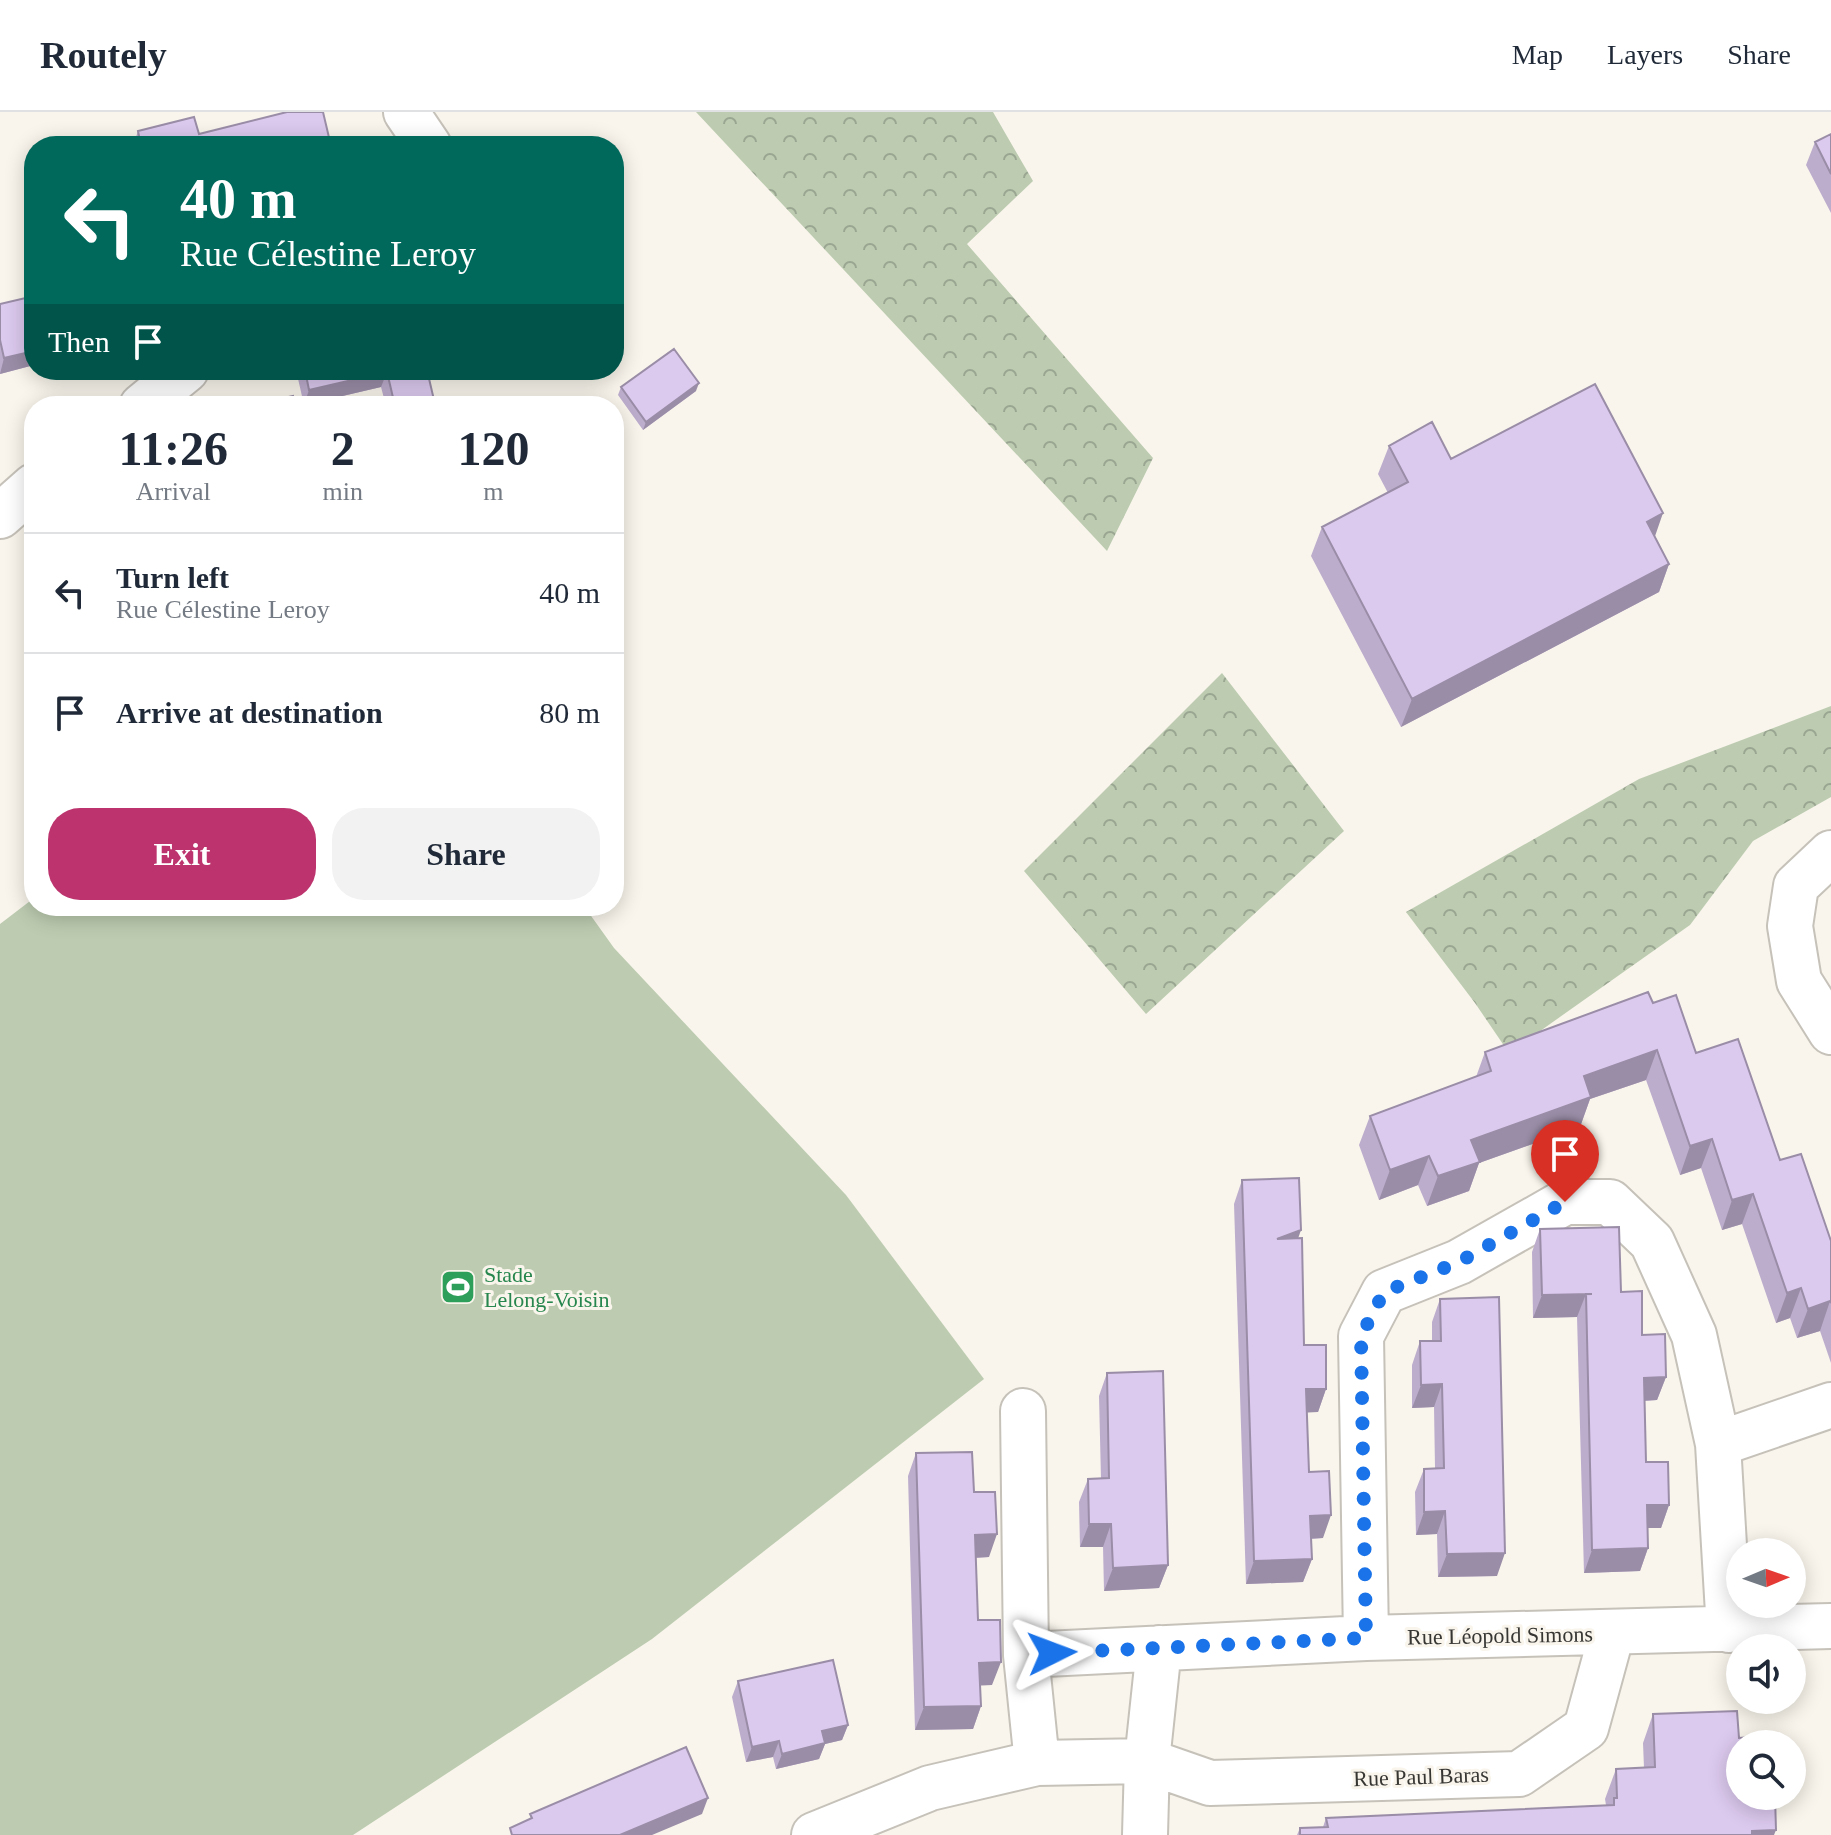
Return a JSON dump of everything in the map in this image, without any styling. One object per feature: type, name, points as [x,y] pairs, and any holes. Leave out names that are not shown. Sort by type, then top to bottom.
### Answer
[{"type":"street","points":[[406,112],[422,136]]},
{"type":"street","points":[[154,396],[174,380]]},
{"type":"street","points":[[1831,853],[1796,886],[1790,926],[1799,981],[1831,1032]]},
{"type":"street","points":[[1366,1638],[1361,1336],[1384,1292],[1459,1262],[1565,1202],[1610,1202],[1652,1242],[1694,1335],[1718,1444],[1729,1630]]},
{"type":"street","points":[[1718,1444],[1831,1405]]},
{"type":"street","points":[[1023,1411],[1026,1655],[1037,1763]]},
{"type":"street","name":"Rue Léopold Simons","points":[[1026,1655],[1366,1638],[1831,1626]]},
{"type":"street","name":"Rue Paul Baras","points":[[1147,1761],[1210,1783],[1519,1774],[1586,1728],[1612,1633]]},
{"type":"street","points":[[1145,1835],[1147,1761],[1159,1648]]},
{"type":"street","points":[[814,1835],[930,1788],[1037,1763],[1147,1761]]},
{"type":"green space","points":[[696,112],[993,112],[1033,181],[967,244],[1153,458],[1107,551]]},
{"type":"green space","points":[[1222,673],[1344,831],[1146,1014],[1024,871]]},
{"type":"green space","points":[[1831,706],[1831,797],[1753,841],[1690,925],[1509,1053],[1406,912],[1639,779]]},
{"type":"green space","name":"Stade Lelong-Voisin","points":[[24,906],[24,916],[591,916],[614,948],[846,1195],[984,1379],[652,1639],[353,1835],[0,1835],[0,924]]},
{"type":"building","points":[[287,112],[323,112],[329,136],[139,136],[138,131],[194,117],[199,134]]},
{"type":"building","points":[[1831,134],[1831,174],[1815,142]]},
{"type":"building","points":[[24,298],[24,353],[4,358],[0,340],[0,304]]},
{"type":"building","points":[[674,349],[699,383],[646,422],[621,387]]},
{"type":"building","points":[[307,380],[352,380],[309,390]]},
{"type":"building","points":[[389,380],[429,380],[433,396],[393,396]]},
{"type":"building","points":[[1595,384],[1663,513],[1647,522],[1669,564],[1412,699],[1322,527],[1408,482],[1389,446],[1432,422],[1451,459]]},
{"type":"building","points":[[1648,992],[1653,1003],[1676,995],[1696,1053],[1738,1039],[1780,1160],[1801,1154],[1831,1241],[1831,1303],[1808,1309],[1801,1288],[1787,1293],[1753,1194],[1732,1200],[1712,1139],[1690,1146],[1657,1050],[1584,1076],[1591,1097],[1471,1140],[1480,1162],[1438,1176],[1429,1156],[1390,1170],[1370,1116],[1491,1071],[1485,1052]]},
{"type":"building","points":[[1299,1178],[1301,1230],[1277,1239],[1302,1238],[1304,1345],[1326,1345],[1326,1389],[1306,1389],[1309,1472],[1329,1471],[1331,1515],[1310,1516],[1312,1559],[1254,1561],[1242,1180]]},
{"type":"building","points":[[1619,1227],[1621,1292],[1642,1291],[1642,1335],[1665,1334],[1666,1377],[1644,1378],[1646,1462],[1668,1462],[1669,1505],[1647,1505],[1648,1548],[1592,1550],[1586,1294],[1542,1295],[1540,1229]]},
{"type":"building","points":[[1499,1297],[1505,1553],[1447,1554],[1445,1511],[1424,1512],[1424,1469],[1444,1468],[1442,1384],[1421,1385],[1420,1341],[1441,1341],[1440,1299]]},
{"type":"building","points":[[1163,1371],[1168,1565],[1113,1568],[1111,1524],[1089,1524],[1088,1479],[1109,1478],[1107,1373]]},
{"type":"building","points":[[972,1452],[974,1492],[995,1492],[997,1534],[975,1535],[978,1620],[1000,1620],[1001,1662],[979,1663],[981,1706],[924,1707],[916,1453]]},
{"type":"building","points":[[833,1660],[848,1725],[822,1731],[825,1743],[782,1754],[779,1741],[752,1747],[738,1681]]},
{"type":"building","points":[[1726,1711],[1726,1714],[1737,1714],[1738,1730],[1726,1730],[1726,1810],[1775,1810],[1776,1830],[1752,1831],[1752,1835],[1300,1835],[1300,1828],[1328,1827],[1326,1818],[1614,1805],[1614,1798],[1617,1798],[1616,1769],[1655,1767],[1653,1714]]},
{"type":"building","points":[[686,1747],[708,1798],[620,1835],[512,1835],[510,1828],[532,1818],[530,1814]]},
{"type":"place","name":"Stade Lelong-Voisin","points":[[458,1287]]},
{"type":"route","points":[[1052,1653],[1366,1638],[1361,1336],[1384,1292],[1459,1262],[1565,1202]]}]
